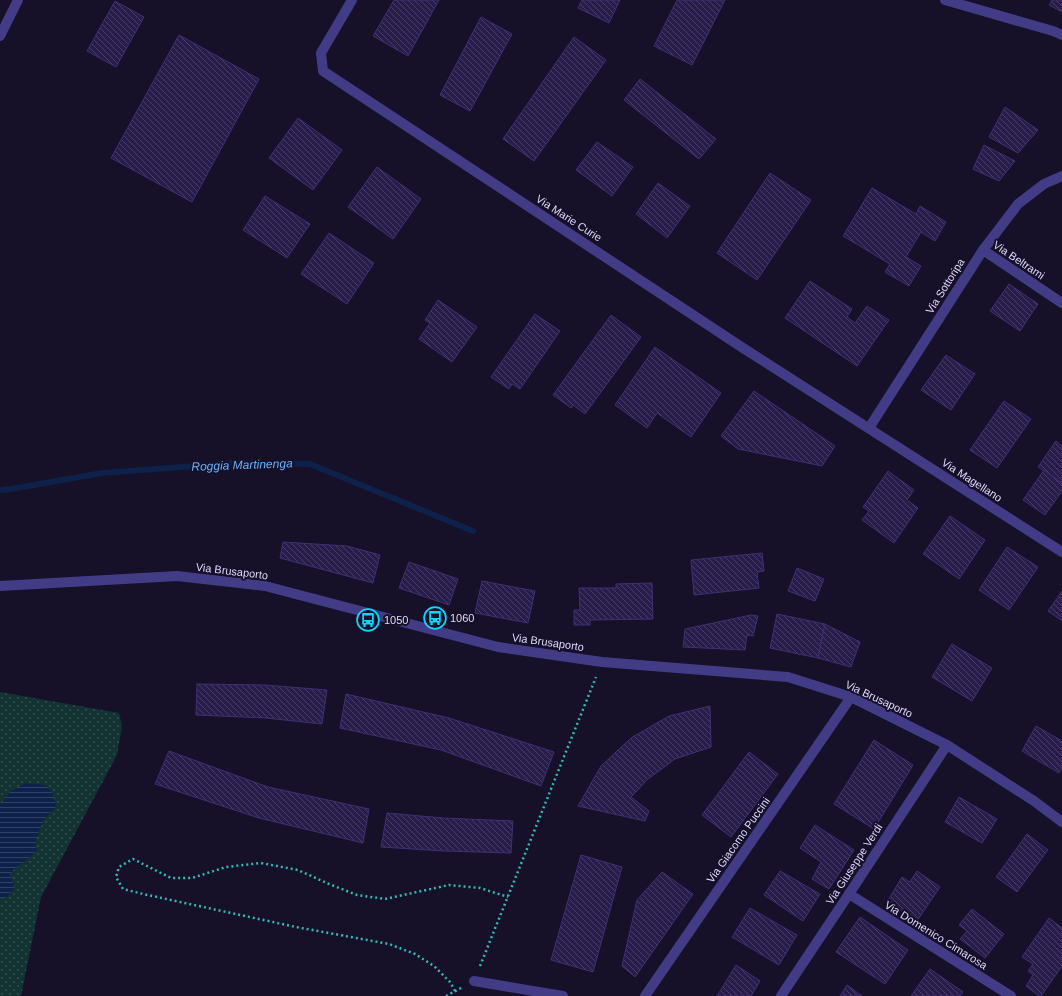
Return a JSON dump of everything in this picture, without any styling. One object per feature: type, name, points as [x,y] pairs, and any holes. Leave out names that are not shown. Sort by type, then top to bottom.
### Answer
[{"type":"street","points":[[0,36],[18,0]]},
{"type":"street","name":"Via Marie Curie","points":[[352,0],[320,53],[323,71],[743,348],[869,428]]},
{"type":"street","points":[[945,0],[1053,31],[1062,35]]},
{"type":"street","name":"Via Sottoripa","points":[[869,428],[982,250],[1018,204],[1044,184],[1062,176]]},
{"type":"street","name":"Via Beltrami","points":[[982,250],[1062,303]]},
{"type":"street","name":"Via Magellano","points":[[869,428],[1062,552]]},
{"type":"street","name":"Via Brusaporto","points":[[0,586],[177,576],[265,586],[498,647],[602,662],[788,677],[851,697],[947,745],[1034,801],[1062,822]]},
{"type":"street","name":"Via Giacomo Puccini","points":[[645,996],[851,697]]},
{"type":"street","name":"Via Giuseppe Verdi","points":[[781,996],[947,745]]},
{"type":"street","name":"Via Domenico Cimarosa","points":[[849,894],[1011,996]]},
{"type":"street","points":[[474,981],[563,996]]},
{"type":"path","points":[[474,981],[602,662]]},
{"type":"path","points":[[455,991],[450,982],[434,966],[415,954],[389,944],[296,927],[143,894],[123,888],[116,877],[119,867],[133,859],[172,878],[192,878],[226,867],[261,864],[298,870],[357,895],[386,899],[449,885],[480,888],[508,897]]},
{"type":"green space","points":[[0,692],[119,713],[122,726],[117,755],[41,897],[21,996],[0,996]]},
{"type":"water","points":[[26,783],[40,784],[48,787],[56,807],[44,819],[35,841],[37,851],[10,873],[15,888],[7,897],[0,899],[0,805],[11,791]]},
{"type":"building","points":[[394,0],[439,0],[408,56],[373,36]]},
{"type":"building","points":[[582,0],[620,0],[609,23],[578,8]]},
{"type":"building","points":[[677,0],[725,0],[692,65],[654,46]]},
{"type":"building","points":[[1052,0],[1062,0],[1062,12],[1049,5]]},
{"type":"building","points":[[115,1],[144,17],[116,67],[87,51]]},
{"type":"building","points":[[481,17],[512,34],[470,111],[440,95]]},
{"type":"building","points":[[179,35],[259,79],[192,202],[111,158]]},
{"type":"building","points":[[574,37],[606,60],[534,161],[503,139]]},
{"type":"building","points":[[640,79],[716,139],[699,159],[624,100]]},
{"type":"building","points":[[1005,107],[1038,130],[1018,153],[989,137]]},
{"type":"building","points":[[298,118],[342,150],[313,190],[269,158]]},
{"type":"building","points":[[597,142],[633,167],[612,196],[576,170]]},
{"type":"building","points":[[984,145],[1015,161],[999,181],[973,169]]},
{"type":"building","points":[[377,167],[421,199],[393,239],[348,207]]},
{"type":"building","points":[[770,173],[811,200],[757,280],[717,253]]},
{"type":"building","points":[[658,183],[690,206],[667,238],[636,214]]},
{"type":"building","points":[[872,188],[916,214],[920,206],[946,222],[935,241],[921,232],[906,257],[921,266],[909,286],[885,272],[890,264],[843,236]]},
{"type":"building","points":[[265,196],[310,224],[287,258],[243,230]]},
{"type":"building","points":[[329,233],[374,263],[347,304],[301,274]]},
{"type":"building","points":[[810,281],[852,309],[847,317],[855,323],[867,306],[889,320],[857,366],[785,318]]},
{"type":"building","points":[[1009,284],[1038,304],[1020,331],[990,311]]},
{"type":"building","points":[[438,300],[477,327],[452,362],[419,339],[430,323],[425,320]]},
{"type":"building","points":[[535,314],[560,331],[520,389],[512,384],[509,389],[491,377]]},
{"type":"building","points":[[611,315],[641,337],[585,414],[573,405],[571,408],[553,395]]},
{"type":"building","points":[[655,347],[721,393],[691,437],[657,413],[647,428],[615,405]]},
{"type":"building","points":[[946,355],[975,374],[951,410],[921,390]]},
{"type":"building","points":[[754,391],[835,446],[822,466],[738,449],[721,436]]},
{"type":"building","points":[[1004,401],[1031,419],[997,468],[970,450]]},
{"type":"building","points":[[1056,441],[1062,446],[1062,483],[1038,467]]},
{"type":"building","points":[[1044,470],[1062,483],[1062,491],[1045,515],[1023,500]]},
{"type":"building","points":[[888,471],[914,490],[907,500],[918,508],[894,543],[862,520],[869,511],[863,507]]},
{"type":"building","points":[[950,516],[985,540],[959,579],[923,554]]},
{"type":"building","points":[[283,542],[347,546],[380,555],[373,583],[280,558]]},
{"type":"building","points":[[1007,547],[1038,567],[1009,610],[979,590]]},
{"type":"building","points":[[762,553],[764,571],[757,572],[759,588],[694,595],[691,560]]},
{"type":"building","points":[[409,562],[458,579],[449,605],[399,588]]},
{"type":"building","points":[[797,568],[824,579],[815,601],[788,591]]},
{"type":"building","points":[[482,581],[535,591],[528,623],[475,613]]},
{"type":"building","points":[[652,583],[653,619],[590,620],[590,625],[574,625],[574,610],[580,610],[579,588],[616,588],[616,584]]},
{"type":"building","points":[[1062,591],[1062,621],[1048,611]]},
{"type":"building","points":[[777,614],[825,624],[818,658],[770,648]]},
{"type":"building","points":[[751,615],[758,616],[753,636],[747,635],[745,650],[683,647],[685,629]]},
{"type":"building","points":[[825,624],[860,642],[851,667],[818,658]]},
{"type":"building","points":[[952,644],[992,668],[972,701],[932,677]]},
{"type":"building","points":[[197,684],[265,685],[327,690],[322,724],[266,718],[196,715]]},
{"type":"building","points":[[346,694],[449,718],[554,752],[541,786],[441,750],[340,728]]},
{"type":"building","points":[[710,706],[711,747],[675,759],[648,779],[631,797],[649,811],[645,821],[578,806],[601,766],[631,738],[669,716]]},
{"type":"building","points":[[1036,726],[1062,741],[1062,768],[1059,773],[1022,751]]},
{"type":"building","points":[[874,740],[913,765],[874,829],[834,804]]},
{"type":"building","points":[[169,751],[268,787],[369,809],[363,843],[259,818],[155,784]]},
{"type":"building","points":[[749,752],[778,774],[731,837],[702,815]]},
{"type":"building","points":[[959,797],[997,819],[982,843],[945,822]]},
{"type":"building","points":[[387,813],[443,818],[513,821],[511,853],[381,847]]},
{"type":"building","points":[[815,825],[854,850],[829,889],[812,879],[821,862],[800,848]]},
{"type":"building","points":[[1027,834],[1048,850],[1017,892],[996,877]]},
{"type":"building","points":[[581,855],[622,867],[593,972],[551,960]]},
{"type":"building","points":[[780,871],[820,894],[803,921],[764,895]]},
{"type":"building","points":[[917,871],[940,887],[917,921],[887,902],[902,877],[910,882]]},
{"type":"building","points":[[662,872],[693,894],[635,977],[622,966],[637,900]]},
{"type":"building","points":[[750,908],[797,935],[779,965],[732,937]]},
{"type":"building","points":[[972,909],[1004,934],[985,958],[960,939],[967,931],[959,925]]},
{"type":"building","points":[[860,917],[908,950],[885,984],[836,952]]},
{"type":"building","points":[[1049,918],[1062,928],[1062,966],[1041,996],[1039,996],[1026,986],[1033,975],[1028,971],[1033,964],[1022,957]]},
{"type":"building","points":[[736,965],[760,981],[751,996],[717,996]]},
{"type":"building","points":[[930,969],[963,992],[960,996],[911,996]]},
{"type":"building","points":[[847,985],[862,996],[840,996]]},
{"type":"waterway","name":"Roggia Martinenga","points":[[0,490],[102,473],[236,463],[310,464],[473,531]]},
{"type":"place","name":"1060","points":[[435,618]]},
{"type":"place","name":"1050","points":[[368,620]]}]
